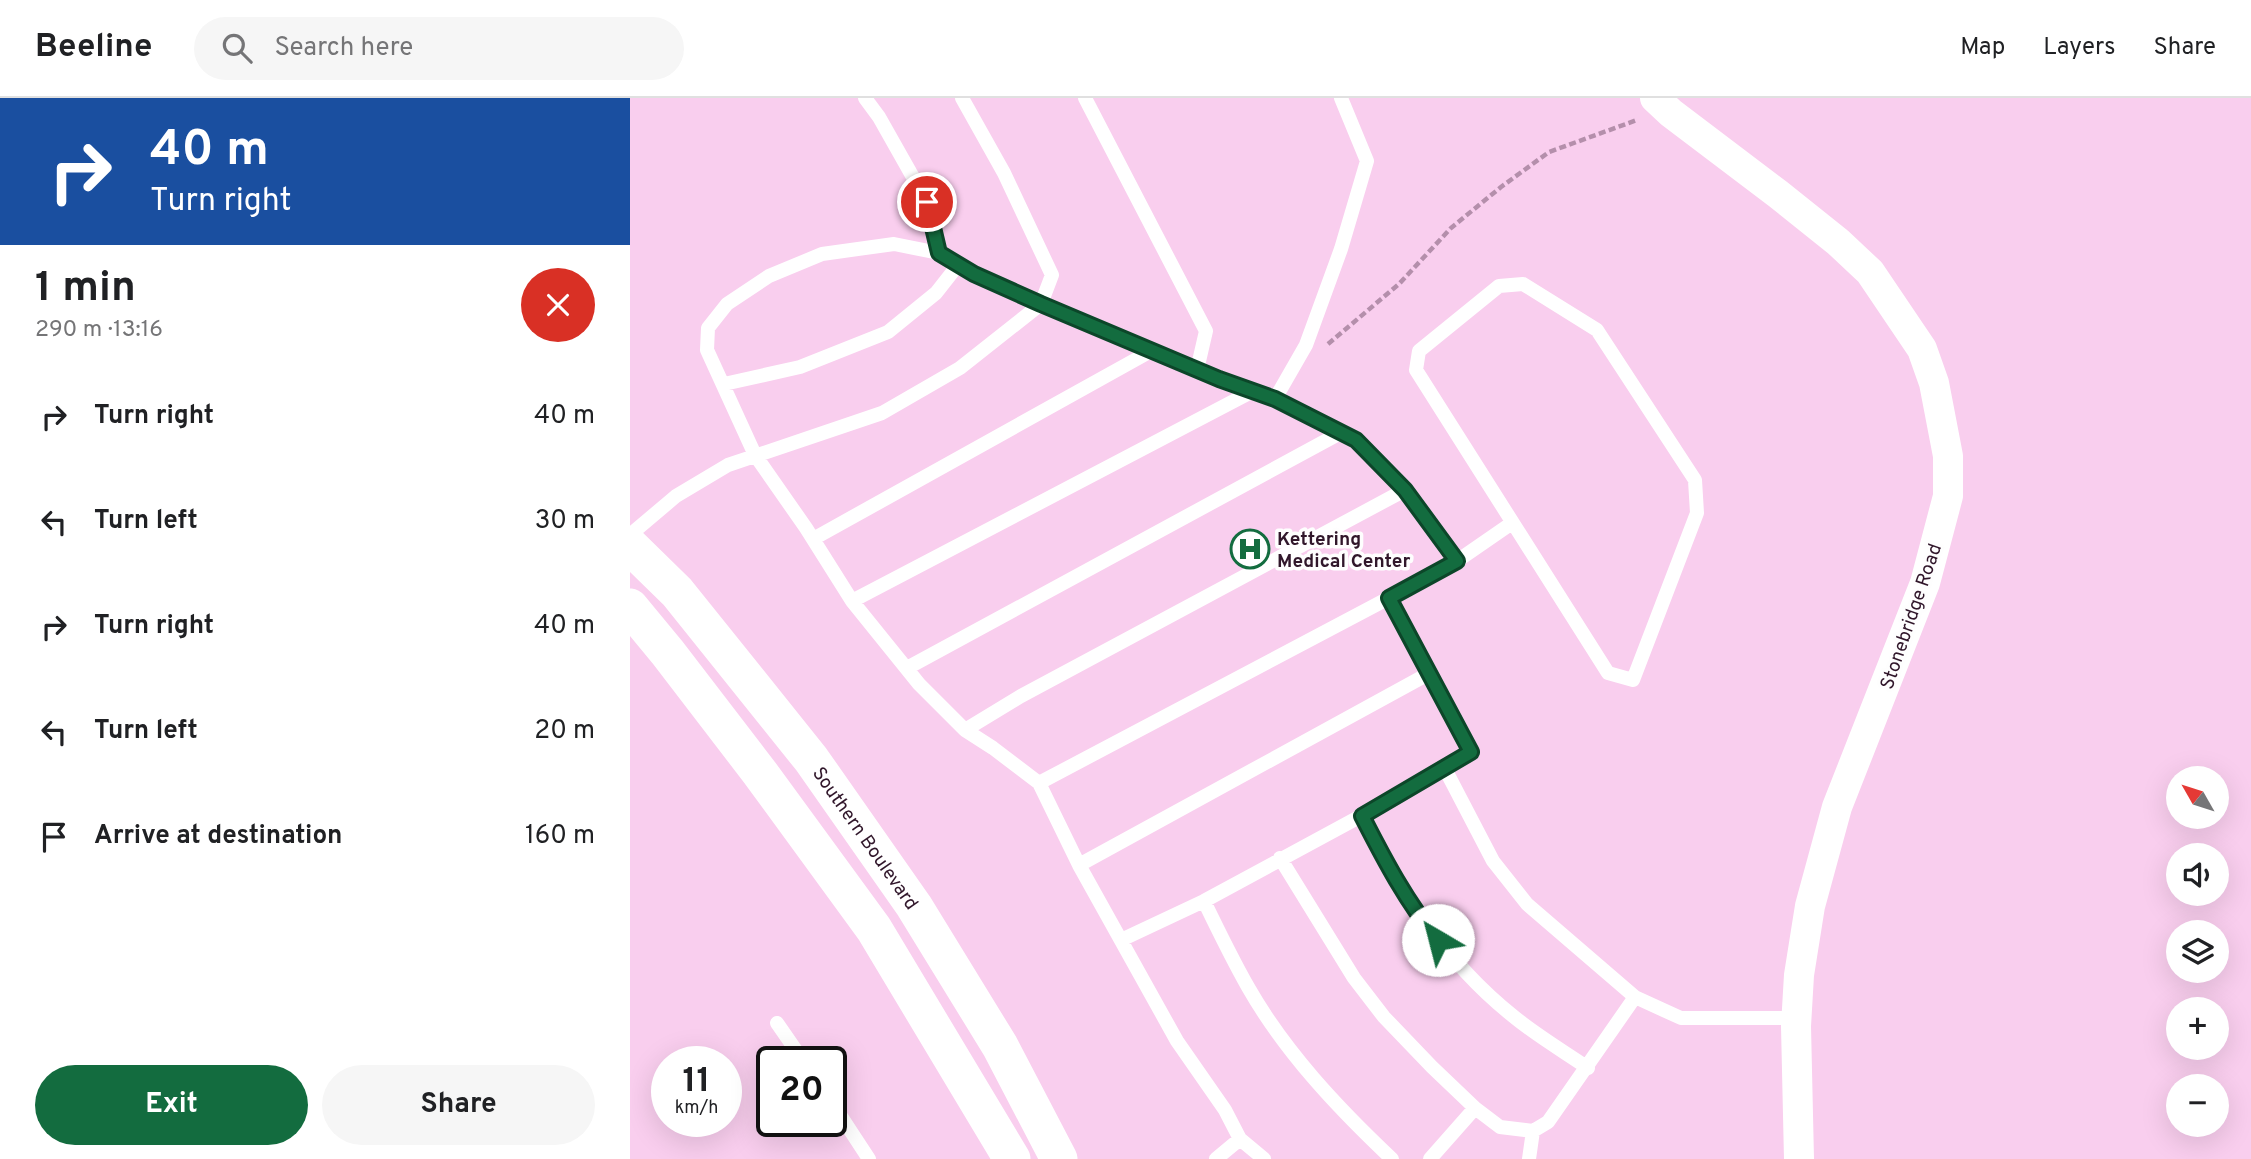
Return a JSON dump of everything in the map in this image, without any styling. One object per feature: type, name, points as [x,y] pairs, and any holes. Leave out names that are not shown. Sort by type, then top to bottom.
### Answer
[{"type":"street","name":"Stonebridge Road","points":[[1656,98],[1671,113],[1838,242],[1870,272],[1922,349],[1934,383],[1948,456],[1948,496],[1925,583],[1837,807],[1811,906],[1799,975],[1799,1159]]},
{"type":"street","name":"Southern Boulevard","points":[[630,546],[677,592],[819,770],[914,906],[1000,1046],[1059,1159]]},
{"type":"street","points":[[630,607],[760,773],[874,929],[1012,1159]]},
{"type":"lane","points":[[865,98],[879,117],[927,202],[939,253]]},
{"type":"lane","points":[[630,535],[676,496],[728,465],[882,413],[960,368],[1041,304],[1052,275],[1004,173],[962,98]]},
{"type":"lane","points":[[1085,98],[1206,331],[1197,370]]},
{"type":"lane","points":[[1275,399],[1306,345],[1341,249],[1367,161],[1341,98]]},
{"type":"lane","points":[[1264,1159],[1240,1139],[1225,1110],[1177,1041],[1079,865],[1039,783],[965,730],[919,684],[852,601],[755,455],[707,350],[708,328],[727,304],[769,276],[822,254],[894,244],[939,253],[958,265],[1041,304],[1197,370],[1275,399],[1356,440],[1405,490],[1457,561]]},
{"type":"lane","points":[[724,384],[800,367],[888,332],[936,293],[958,265]]},
{"type":"lane","points":[[1523,285],[1597,330],[1695,480],[1697,513],[1633,680],[1608,673],[1512,523],[1416,370],[1419,351],[1499,286],[1523,285]]},
{"type":"lane","points":[[813,539],[1151,351]]},
{"type":"lane","points":[[852,601],[1253,391]]},
{"type":"lane","points":[[907,668],[1342,432]]},
{"type":"lane","points":[[965,730],[1021,696],[1405,490]]},
{"type":"lane","points":[[1039,783],[1457,561],[1512,523]]},
{"type":"lane","points":[[1121,940],[1204,901],[1362,816],[1471,752],[1389,598]]},
{"type":"lane","points":[[1079,865],[1428,674]]},
{"type":"lane","points":[[1444,767],[1493,861],[1527,904],[1636,997],[1681,1018],[1797,1018]]},
{"type":"lane","points":[[1362,816],[1390,870],[1424,923],[1467,974],[1513,1016],[1588,1068]]},
{"type":"lane","points":[[1280,859],[1354,978],[1377,1007],[1432,1067],[1475,1108],[1500,1127],[1533,1131],[1548,1122],[1636,997]]},
{"type":"lane","points":[[1204,901],[1248,988],[1288,1047],[1359,1128],[1392,1159]]},
{"type":"lane","points":[[777,1023],[793,1046]]},
{"type":"lane","points":[[1430,1159],[1475,1108]]},
{"type":"lane","points":[[847,1124],[869,1159]]},
{"type":"lane","points":[[1529,1159],[1533,1131]]},
{"type":"lane","points":[[1216,1159],[1240,1139]]},
{"type":"path","points":[[1289,375],[1399,284],[1451,228],[1501,187],[1549,152],[1639,119],[1656,98]]},
{"type":"place","name":"Kettering Medical Center","points":[[1250,549]]},
{"type":"route","points":[[927,202],[939,253],[974,274],[1133,344],[1275,399],[1356,440],[1405,490],[1457,561],[1389,598],[1471,752],[1362,816],[1390,870],[1438,940]]}]
